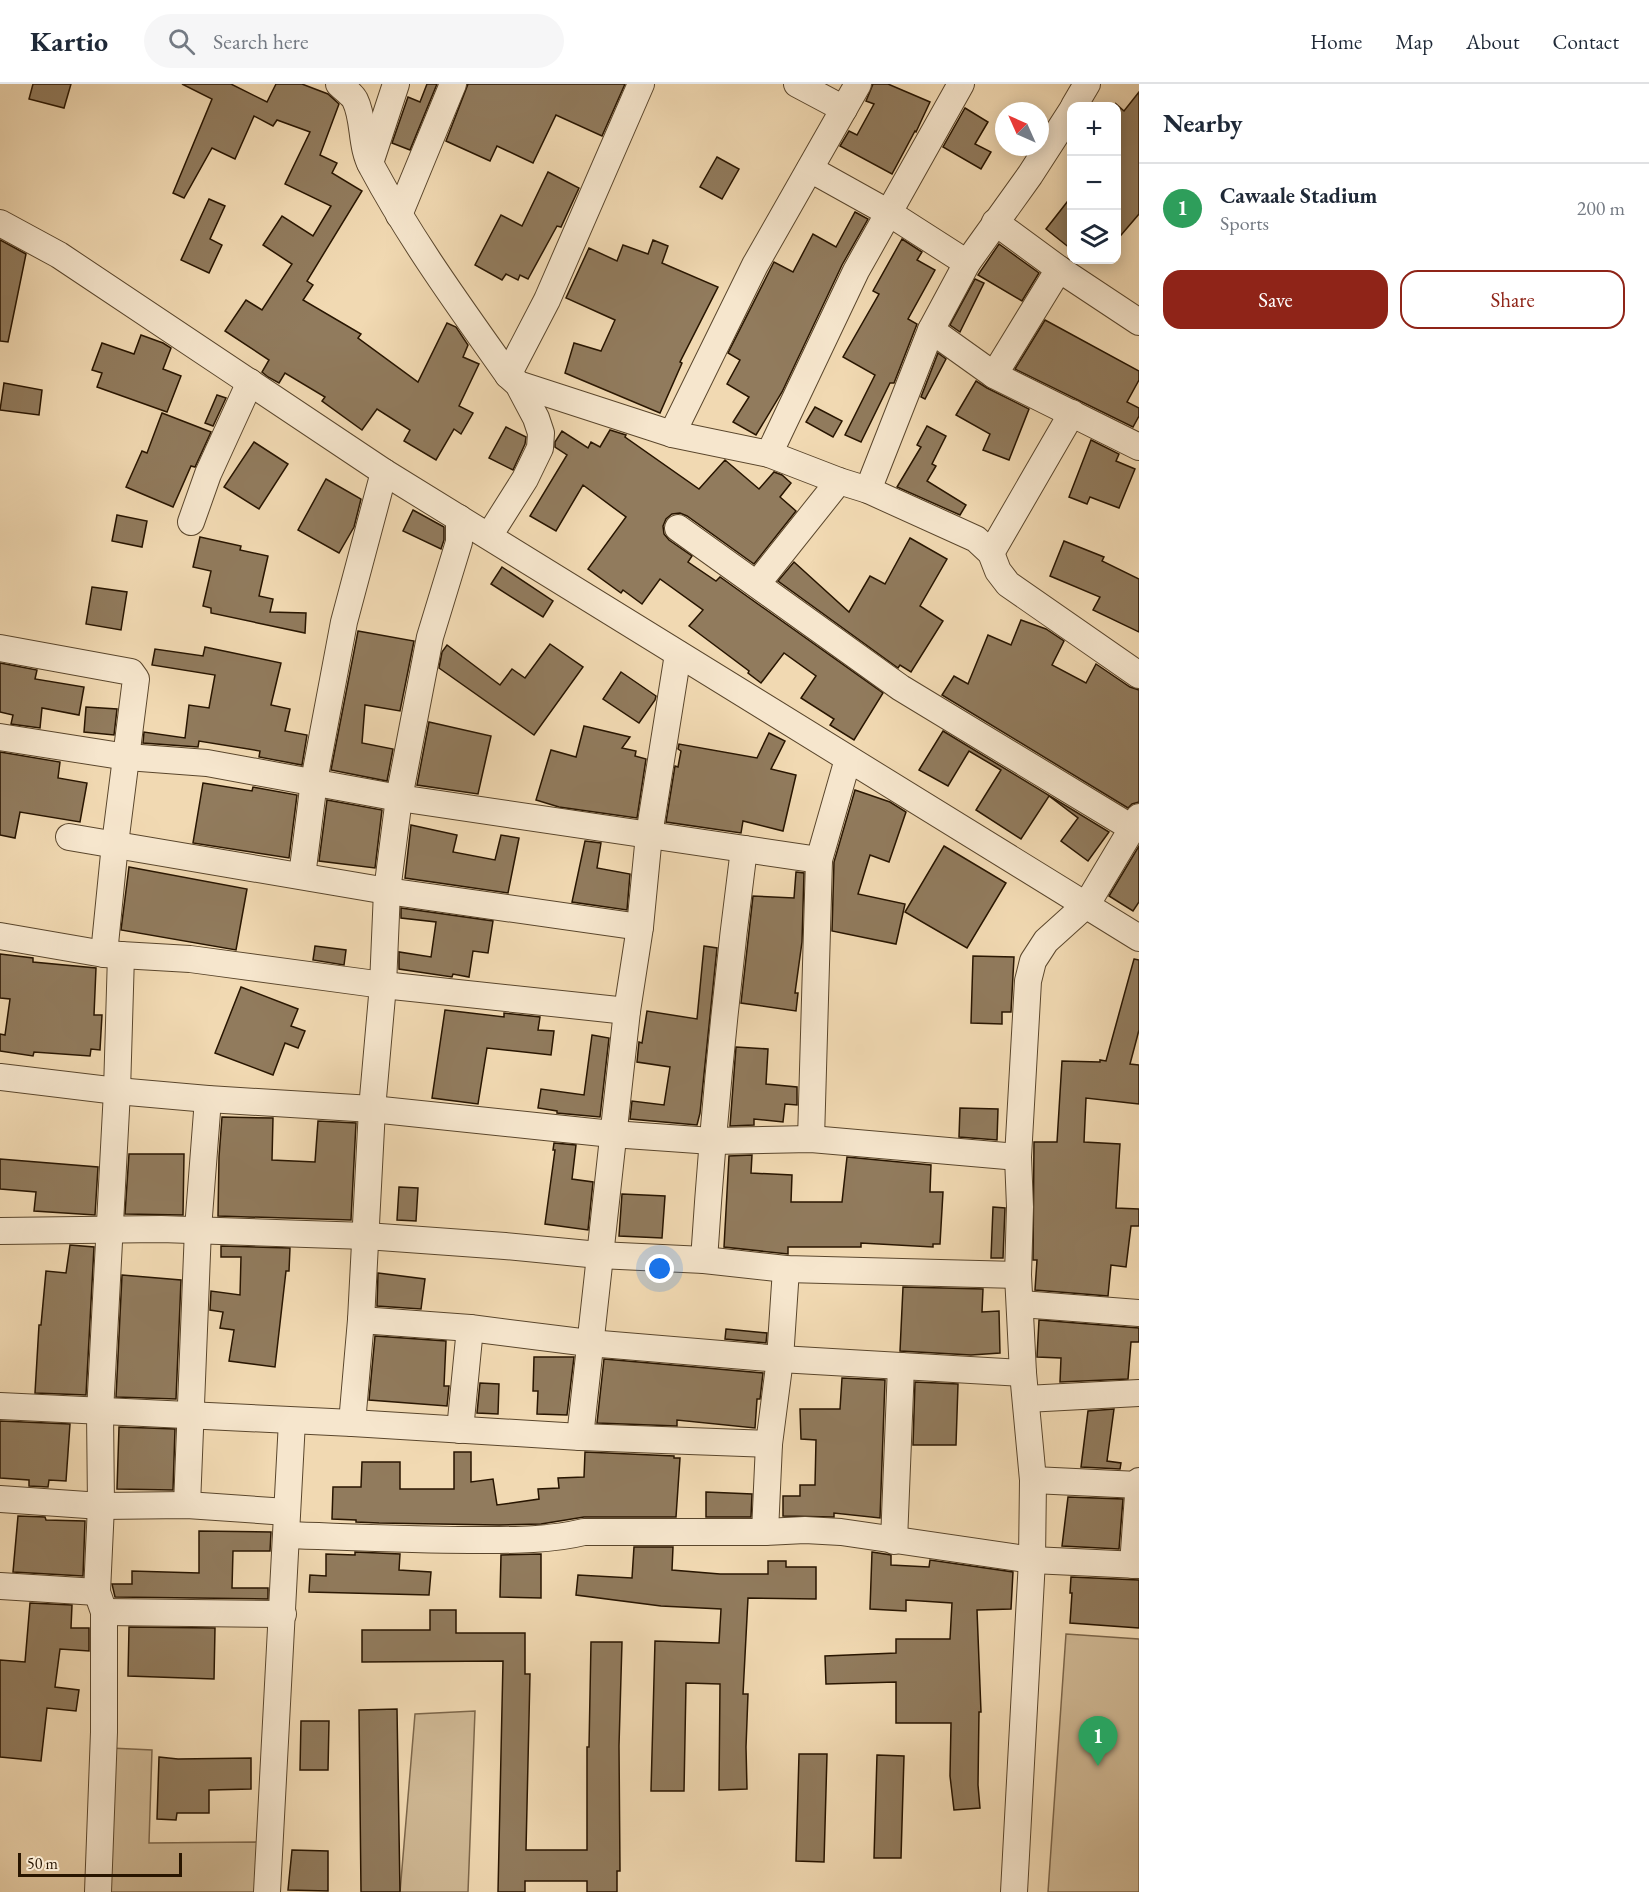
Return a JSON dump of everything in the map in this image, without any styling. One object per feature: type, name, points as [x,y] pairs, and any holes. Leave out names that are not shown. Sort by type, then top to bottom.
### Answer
[{"type":"street","points":[[339,84],[355,99],[362,140],[370,164],[399,215],[425,258],[513,379],[541,433],[540,448],[525,479],[489,536]]},
{"type":"street","points":[[370,164],[396,84]]},
{"type":"street","points":[[399,215],[453,84]]},
{"type":"street","points":[[513,379],[641,84]]},
{"type":"street","points":[[797,84],[844,109]]},
{"type":"street","points":[[672,434],[755,264],[858,84]]},
{"type":"street","points":[[769,454],[856,271],[961,84]]},
{"type":"street","points":[[1076,102],[1087,84]]},
{"type":"street","points":[[868,490],[931,330],[967,263],[1030,175],[1067,117]]},
{"type":"street","points":[[810,169],[888,213],[967,263]]},
{"type":"street","points":[[995,222],[1059,269],[1139,322]]},
{"type":"street","points":[[0,223],[59,255],[384,472],[1139,938]]},
{"type":"street","points":[[994,375],[1059,269]]},
{"type":"street","points":[[931,330],[994,375],[1139,447]]},
{"type":"street","points":[[513,379],[672,434],[769,454],[868,490],[976,539],[991,553],[998,571],[1008,584],[1139,675]]},
{"type":"street","points":[[191,522],[208,474],[250,382]]},
{"type":"street","points":[[991,553],[1072,413]]},
{"type":"street","points":[[302,876],[314,781],[344,622],[384,472]]},
{"type":"street","points":[[758,584],[839,481]]},
{"type":"street","points":[[352,1423],[361,1320],[387,891],[399,798],[430,637],[459,542],[459,518]]},
{"type":"street","points":[[678,528],[901,688],[1136,822],[1087,904],[1046,941],[1033,961],[1028,981],[1018,1157],[1020,1207],[1018,1275],[1023,1373],[1033,1480],[1032,1560],[1014,1892]]},
{"type":"street","points":[[0,648],[131,672],[136,679],[115,844],[113,955],[117,1092],[100,1412],[100,1602],[104,1732],[98,1892]]},
{"type":"street","points":[[580,1437],[612,1134],[640,927],[649,834],[678,654]]},
{"type":"street","points":[[0,737],[127,757],[207,763],[399,798],[819,860]]},
{"type":"street","points":[[811,1139],[819,860],[848,759]]},
{"type":"street","points":[[69,837],[387,891],[640,927]]},
{"type":"street","points":[[704,1260],[726,988],[744,849]]},
{"type":"street","points":[[0,936],[113,955],[190,959],[383,985],[627,1011]]},
{"type":"street","points":[[0,1077],[117,1092],[372,1109],[612,1134],[712,1141],[811,1139],[1018,1157]]},
{"type":"street","points":[[187,1505],[198,1229],[208,1099]]},
{"type":"street","points":[[0,1231],[198,1229],[366,1236],[599,1255],[704,1260],[786,1269],[1018,1275]]},
{"type":"street","points":[[765,1532],[769,1444],[780,1359],[786,1269]]},
{"type":"street","points":[[1021,1304],[1139,1313]]},
{"type":"street","points":[[361,1320],[780,1359],[1023,1373]]},
{"type":"street","points":[[460,1430],[470,1329]]},
{"type":"street","points":[[894,1540],[902,1366]]},
{"type":"street","points":[[1026,1399],[1139,1394]]},
{"type":"street","points":[[0,1406],[352,1423],[580,1437],[769,1444]]},
{"type":"street","points":[[267,1892],[292,1421]]},
{"type":"street","points":[[0,1499],[101,1506],[187,1505],[287,1523],[420,1540],[520,1540],[561,1537],[584,1532],[805,1530],[841,1532],[1032,1560],[1136,1565],[1139,1484],[1033,1480]]},
{"type":"street","points":[[0,1586],[100,1602],[283,1614]]},
{"type":"shaded area","points":[[1066,1634],[1139,1639],[1139,1892],[1048,1892]]},
{"type":"shaded area","points":[[475,1711],[468,1892],[400,1892],[415,1714]]},
{"type":"shaded area","points":[[110,1748],[152,1750],[149,1843],[260,1842],[256,1892],[110,1892]]},
{"type":"building","points":[[33,84],[71,84],[64,108],[29,99]]},
{"type":"building","points":[[182,84],[231,84],[267,102],[276,84],[302,84],[328,94],[339,104],[320,155],[337,163],[332,173],[362,191],[307,281],[313,285],[303,300],[361,334],[358,338],[418,382],[447,323],[456,327],[468,345],[463,357],[479,364],[459,406],[473,413],[461,434],[454,429],[436,460],[404,441],[410,430],[377,409],[362,430],[322,401],[325,397],[285,373],[279,383],[268,377],[262,372],[269,360],[225,331],[246,300],[262,310],[292,264],[263,245],[282,216],[313,236],[331,206],[285,184],[310,132],[277,120],[273,126],[254,116],[235,159],[212,148],[184,198],[173,193],[212,99]]},
{"type":"building","points":[[427,84],[437,84],[410,150],[392,143],[408,97],[420,102]]},
{"type":"building","points":[[468,84],[625,84],[602,136],[556,115],[533,163],[497,146],[490,161],[446,141]]},
{"type":"building","points":[[873,84],[888,84],[930,102],[892,174],[840,146],[849,131],[857,135],[874,104],[866,101]]},
{"type":"building","points":[[1139,92],[1139,214],[1121,235],[1121,108],[1124,111]]},
{"type":"building","points":[[965,108],[988,122],[975,144],[991,152],[981,169],[943,147]]},
{"type":"building","points":[[717,157],[739,169],[722,199],[700,187]]},
{"type":"building","points":[[548,172],[579,188],[561,227],[557,226],[528,279],[520,275],[518,280],[506,274],[502,280],[475,265],[501,215],[522,226]]},
{"type":"building","points":[[209,199],[225,206],[210,239],[222,245],[209,273],[181,260]]},
{"type":"building","points":[[1067,202],[1067,246],[1046,229]]},
{"type":"building","points":[[855,212],[868,219],[842,265],[782,392],[756,435],[733,422],[749,397],[727,384],[740,360],[728,353],[774,262],[793,272],[813,234],[836,247]]},
{"type":"building","points":[[902,239],[922,252],[917,260],[935,270],[908,319],[917,324],[894,383],[890,383],[861,442],[845,435],[875,375],[843,357],[879,294],[873,291]]},
{"type":"building","points":[[0,240],[26,254],[8,342],[0,341]]},
{"type":"building","points":[[653,240],[668,246],[662,263],[718,287],[680,362],[682,363],[660,413],[565,373],[574,343],[601,351],[615,320],[566,298],[589,248],[617,261],[623,245],[648,254]]},
{"type":"building","points":[[999,244],[1039,273],[1022,301],[978,275]]},
{"type":"building","points":[[975,279],[984,283],[960,332],[950,325]]},
{"type":"building","points":[[1045,320],[1139,371],[1139,380],[1127,402],[1139,408],[1139,416],[1133,427],[1015,369]]},
{"type":"building","points":[[141,335],[171,348],[163,369],[181,376],[167,412],[97,387],[102,373],[92,370],[102,343],[134,354]]},
{"type":"building","points":[[938,353],[946,359],[925,399],[921,397]]},
{"type":"building","points":[[976,381],[1029,409],[1009,460],[983,450],[990,434],[956,415]]},
{"type":"building","points":[[4,383],[42,390],[39,415],[0,410]]},
{"type":"building","points":[[217,395],[226,398],[213,426],[205,423]]},
{"type":"building","points":[[815,407],[842,421],[833,437],[806,422]]},
{"type":"building","points":[[162,413],[211,432],[195,467],[191,466],[173,507],[126,487],[142,451],[147,453]]},
{"type":"building","points":[[927,426],[946,436],[932,464],[936,466],[927,481],[966,505],[960,515],[897,487],[921,447],[917,445]]},
{"type":"building","points":[[506,427],[526,437],[513,470],[489,458]]},
{"type":"building","points":[[610,430],[626,435],[625,437],[699,489],[725,460],[759,489],[774,472],[782,475],[791,483],[780,497],[796,511],[754,564],[680,513],[672,514],[666,519],[663,526],[664,534],[692,556],[688,562],[716,581],[720,577],[883,693],[854,740],[830,725],[834,719],[801,698],[816,676],[784,653],[761,683],[748,673],[749,671],[689,626],[703,610],[660,579],[642,604],[623,590],[621,593],[588,569],[626,517],[583,485],[556,531],[530,516],[567,455],[555,447],[555,442],[562,431],[588,448],[591,442],[600,447]]},
{"type":"building","points":[[1091,440],[1119,454],[1116,461],[1135,469],[1119,508],[1090,497],[1087,504],[1069,497]]},
{"type":"building","points":[[254,442],[288,464],[259,509],[224,487]]},
{"type":"building","points":[[326,479],[361,499],[354,527],[339,553],[298,530]]},
{"type":"building","points":[[413,510],[444,527],[441,549],[403,531]]},
{"type":"building","points":[[117,515],[147,521],[142,547],[112,541]]},
{"type":"building","points":[[200,537],[241,546],[240,550],[268,556],[259,596],[273,599],[270,612],[306,613],[305,633],[211,613],[211,608],[203,606],[211,571],[193,567]]},
{"type":"building","points":[[910,538],[947,559],[920,606],[943,621],[911,672],[900,665],[898,668],[778,581],[794,562],[849,612],[870,576],[885,584]]},
{"type":"building","points":[[1064,541],[1104,557],[1102,561],[1139,579],[1139,632],[1093,610],[1100,597],[1050,576]]},
{"type":"building","points":[[502,567],[553,601],[543,617],[491,584]]},
{"type":"building","points":[[92,587],[127,592],[121,630],[86,624]]},
{"type":"building","points":[[1021,620],[1046,629],[1064,641],[1052,665],[1086,683],[1096,664],[1130,687],[1139,690],[1139,802],[1128,808],[942,695],[954,676],[968,684],[988,635],[1011,645]]},
{"type":"building","points":[[358,631],[414,641],[400,711],[365,705],[362,743],[393,749],[387,781],[331,770]]},
{"type":"building","points":[[550,644],[583,667],[534,735],[439,668],[442,652],[447,645],[500,685],[512,669],[525,678]]},
{"type":"building","points":[[205,647],[281,663],[271,705],[290,709],[285,731],[307,735],[302,765],[259,757],[260,751],[199,741],[198,747],[143,743],[144,732],[185,738],[189,705],[209,708],[215,675],[152,665],[155,649],[203,656]]},
{"type":"building","points":[[0,663],[37,670],[35,679],[84,687],[79,715],[42,708],[40,728],[11,724],[13,715],[0,712]]},
{"type":"building","points":[[621,672],[656,696],[639,723],[603,699]]},
{"type":"building","points":[[86,707],[117,709],[114,735],[84,732]]},
{"type":"building","points":[[429,722],[491,736],[478,794],[417,785]]},
{"type":"building","points":[[584,726],[630,737],[622,748],[636,751],[635,756],[646,759],[637,818],[559,807],[536,800],[551,750],[576,757]]},
{"type":"building","points":[[943,731],[1109,832],[1088,861],[1061,841],[1078,818],[1049,796],[1021,839],[976,810],[1001,770],[969,751],[948,786],[919,770]]},
{"type":"building","points":[[769,733],[785,741],[771,769],[796,775],[783,831],[743,821],[741,833],[666,822],[675,766],[678,767],[681,751],[678,749],[679,744],[757,758]]},
{"type":"building","points":[[0,752],[60,762],[58,778],[87,783],[80,822],[20,812],[15,838],[0,835]]},
{"type":"building","points":[[203,783],[252,791],[253,787],[297,795],[289,858],[193,843]]},
{"type":"building","points":[[855,790],[890,802],[906,812],[889,862],[870,855],[858,894],[905,904],[896,944],[832,931],[834,862]]},
{"type":"building","points":[[327,800],[382,810],[375,868],[319,861]]},
{"type":"building","points":[[411,825],[457,835],[453,852],[495,860],[501,835],[519,838],[508,893],[405,878]]},
{"type":"building","points":[[585,841],[601,843],[597,868],[630,874],[627,910],[572,902]]},
{"type":"building","points":[[944,846],[1006,883],[967,948],[905,912]]},
{"type":"building","points":[[1139,846],[1139,902],[1133,911],[1109,896]]},
{"type":"building","points":[[129,867],[247,889],[236,950],[121,930]]},
{"type":"building","points":[[796,872],[804,873],[802,942],[795,993],[798,993],[796,1011],[741,1003],[753,896],[794,898]]},
{"type":"building","points":[[401,908],[493,921],[488,953],[473,951],[469,977],[453,974],[452,977],[399,969],[399,952],[431,957],[436,922],[401,918]]},
{"type":"building","points":[[315,946],[346,950],[344,965],[313,960]]},
{"type":"building","points":[[704,946],[717,948],[697,1125],[630,1119],[632,1101],[664,1105],[670,1067],[637,1062],[639,1042],[642,1043],[647,1011],[697,1019]]},
{"type":"building","points":[[0,954],[33,958],[33,962],[96,968],[94,1015],[102,1015],[100,1050],[91,1049],[90,1056],[34,1052],[33,1056],[0,1051],[0,1034],[5,1035],[10,999],[0,998]]},
{"type":"building","points":[[973,956],[1014,957],[1011,1012],[1002,1012],[1002,1024],[971,1023]]},
{"type":"building","points":[[1134,959],[1139,960],[1139,1030],[1130,1064],[1139,1065],[1139,1104],[1086,1098],[1084,1142],[1120,1144],[1116,1208],[1139,1209],[1139,1226],[1131,1226],[1126,1267],[1111,1265],[1108,1296],[1035,1290],[1037,1260],[1033,1260],[1034,1142],[1057,1142],[1062,1061],[1106,1061]]},
{"type":"building","points":[[241,987],[298,1009],[291,1026],[305,1031],[298,1048],[285,1043],[273,1075],[215,1053]]},
{"type":"building","points":[[445,1010],[504,1017],[504,1013],[540,1017],[538,1030],[554,1031],[551,1055],[487,1048],[478,1104],[432,1098]]},
{"type":"building","points":[[592,1035],[609,1038],[600,1117],[557,1113],[557,1111],[538,1108],[541,1089],[584,1095]]},
{"type":"building","points":[[736,1047],[768,1049],[766,1084],[797,1087],[797,1105],[785,1104],[783,1122],[754,1119],[754,1125],[730,1126]]},
{"type":"building","points":[[960,1108],[998,1109],[997,1140],[959,1137]]},
{"type":"building","points":[[222,1117],[273,1118],[272,1160],[315,1162],[318,1121],[356,1123],[351,1220],[218,1216]]},
{"type":"building","points":[[554,1143],[576,1145],[572,1179],[593,1182],[588,1230],[545,1224]]},
{"type":"building","points":[[129,1154],[184,1154],[183,1215],[125,1214]]},
{"type":"building","points":[[752,1155],[751,1173],[792,1175],[791,1202],[842,1202],[847,1157],[931,1165],[930,1192],[943,1192],[940,1244],[933,1244],[933,1247],[861,1243],[861,1247],[788,1247],[788,1254],[724,1247],[729,1156]]},
{"type":"building","points":[[0,1159],[98,1167],[95,1215],[34,1211],[36,1192],[0,1189]]},
{"type":"building","points":[[399,1187],[418,1188],[416,1221],[397,1220]]},
{"type":"building","points":[[622,1194],[665,1196],[662,1238],[619,1236]]},
{"type":"building","points":[[993,1207],[1005,1208],[1003,1258],[991,1258]]},
{"type":"building","points":[[70,1245],[94,1247],[86,1395],[35,1393],[39,1325],[41,1325],[46,1271],[66,1273]]},
{"type":"building","points":[[221,1246],[290,1248],[289,1271],[286,1271],[275,1367],[229,1361],[234,1330],[220,1328],[223,1312],[210,1310],[211,1291],[240,1295],[241,1257],[221,1257]]},
{"type":"building","points":[[378,1273],[425,1279],[421,1309],[377,1306]]},
{"type":"building","points":[[122,1275],[181,1280],[176,1399],[116,1397]]},
{"type":"building","points":[[903,1287],[983,1289],[982,1312],[999,1311],[1000,1353],[971,1355],[900,1351]]},
{"type":"building","points":[[1039,1320],[1139,1328],[1139,1342],[1131,1342],[1128,1379],[1060,1382],[1061,1358],[1037,1357]]},
{"type":"building","points":[[726,1329],[767,1333],[766,1343],[725,1339]]},
{"type":"building","points":[[375,1336],[446,1341],[444,1386],[449,1386],[447,1406],[369,1400]]},
{"type":"building","points":[[534,1357],[574,1357],[567,1415],[537,1414],[538,1391],[533,1391]]},
{"type":"building","points":[[604,1359],[763,1373],[760,1399],[757,1399],[755,1428],[677,1420],[677,1426],[597,1423]]},
{"type":"building","points":[[842,1378],[885,1380],[880,1518],[834,1513],[834,1517],[783,1516],[783,1496],[800,1496],[800,1485],[815,1485],[816,1440],[801,1439],[800,1409],[840,1409]]},
{"type":"building","points":[[915,1382],[958,1384],[956,1445],[913,1445]]},
{"type":"building","points":[[480,1383],[499,1384],[498,1414],[477,1413]]},
{"type":"building","points":[[1114,1409],[1107,1461],[1121,1463],[1120,1469],[1081,1467],[1088,1411]]},
{"type":"building","points":[[0,1421],[70,1424],[66,1481],[49,1480],[48,1487],[29,1486],[29,1480],[0,1478]]},
{"type":"building","points":[[119,1427],[175,1429],[173,1490],[117,1489]]},
{"type":"building","points":[[454,1452],[471,1452],[471,1482],[493,1479],[497,1505],[539,1499],[538,1489],[559,1488],[558,1478],[584,1477],[585,1452],[674,1456],[674,1458],[680,1458],[676,1517],[584,1517],[541,1524],[499,1525],[379,1523],[332,1519],[333,1487],[361,1487],[362,1462],[400,1462],[400,1489],[454,1489]]},
{"type":"building","points":[[706,1492],[752,1494],[751,1517],[706,1517]]},
{"type":"building","points":[[1068,1497],[1123,1499],[1119,1549],[1062,1546]]},
{"type":"building","points":[[18,1516],[45,1517],[46,1520],[85,1521],[83,1576],[13,1572]]},
{"type":"building","points":[[199,1531],[271,1532],[270,1551],[233,1551],[232,1588],[268,1588],[268,1599],[115,1597],[112,1584],[132,1584],[132,1571],[199,1573]]},
{"type":"building","points":[[634,1547],[673,1547],[672,1570],[720,1574],[768,1574],[768,1561],[786,1561],[786,1567],[816,1567],[816,1599],[748,1598],[743,1694],[748,1694],[747,1789],[719,1790],[720,1684],[686,1683],[684,1791],[651,1791],[655,1641],[719,1643],[721,1609],[661,1606],[576,1595],[578,1575],[632,1578]]},
{"type":"building","points":[[355,1552],[400,1554],[399,1570],[431,1572],[429,1595],[309,1592],[310,1575],[326,1576],[326,1554],[355,1555]]},
{"type":"building","points":[[872,1552],[891,1555],[891,1565],[929,1567],[930,1560],[1013,1572],[1011,1609],[977,1610],[981,1712],[979,1712],[978,1785],[980,1808],[954,1810],[950,1776],[951,1723],[896,1723],[896,1682],[826,1684],[825,1656],[896,1653],[896,1639],[950,1639],[952,1603],[906,1600],[906,1611],[870,1609]]},
{"type":"building","points":[[541,1554],[541,1598],[500,1597],[501,1555]]},
{"type":"building","points":[[1071,1577],[1139,1580],[1139,1628],[1070,1623]]},
{"type":"building","points":[[30,1603],[72,1605],[71,1628],[89,1628],[89,1651],[60,1649],[55,1687],[79,1690],[76,1711],[47,1708],[41,1761],[0,1757],[0,1660],[25,1662]]},
{"type":"building","points":[[430,1610],[456,1610],[456,1633],[525,1633],[525,1674],[530,1674],[526,1850],[587,1850],[587,1747],[589,1747],[591,1642],[622,1642],[619,1746],[620,1871],[617,1871],[617,1892],[587,1892],[587,1881],[525,1881],[525,1892],[498,1892],[503,1661],[362,1662],[362,1630],[430,1630]]},
{"type":"building","points":[[129,1627],[215,1628],[214,1679],[128,1676]]},
{"type":"building","points":[[397,1709],[400,1892],[361,1892],[359,1710]]},
{"type":"building","points":[[301,1721],[329,1721],[328,1770],[300,1770]]},
{"type":"building","points":[[799,1754],[827,1754],[824,1862],[796,1861]]},
{"type":"building","points":[[877,1755],[904,1756],[901,1858],[874,1858]]},
{"type":"building","points":[[159,1757],[251,1758],[251,1789],[209,1790],[209,1813],[177,1813],[176,1820],[157,1819]]},
{"type":"building","points":[[292,1850],[328,1851],[328,1891],[288,1890]]},
{"type":"place","name":"Cawaale Stadium","points":[[1098,1766]]}]
